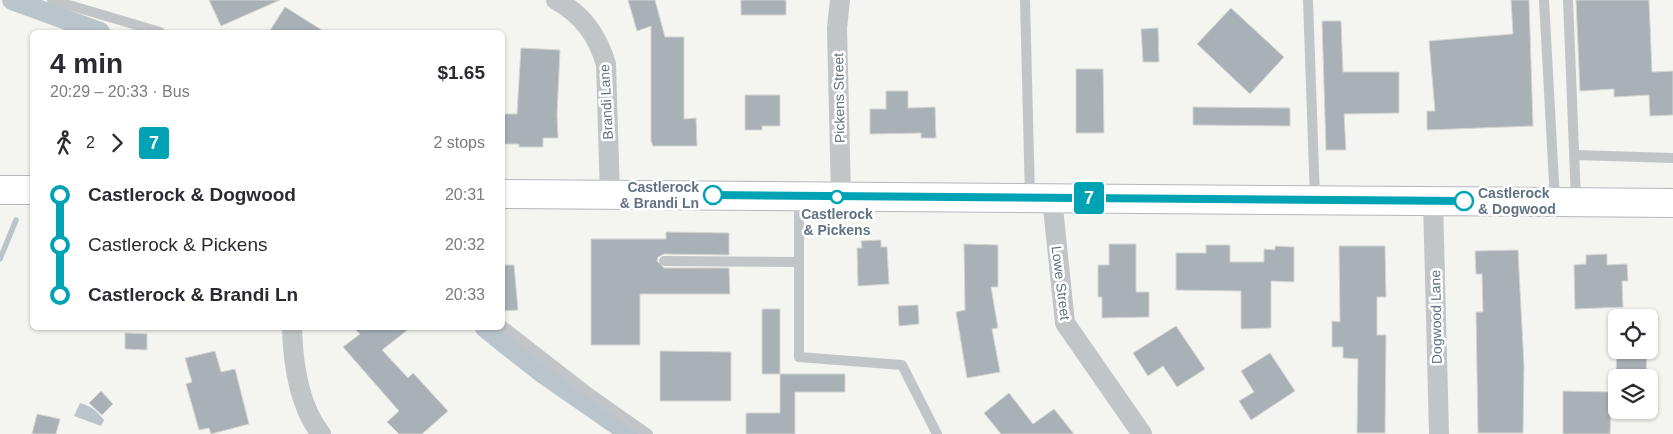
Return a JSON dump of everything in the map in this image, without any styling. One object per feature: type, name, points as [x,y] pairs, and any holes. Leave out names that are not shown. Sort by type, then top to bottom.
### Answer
[{"type":"street","name":"Brandi Lane","points":[[556,0],[569,8],[592,31],[600,45],[606,64],[610,195]]},
{"type":"street","name":"Pickens Street","points":[[840,0],[837,28],[841,197]]},
{"type":"street","points":[[0,190],[30,190]]},
{"type":"street","points":[[505,194],[1673,203]]},
{"type":"street","name":"Lowe Street","points":[[1041,198],[1065,324],[1142,434]]},
{"type":"street","name":"Dogwood Lane","points":[[1433,201],[1439,434]]},
{"type":"street","points":[[292,330],[293,360],[302,397],[321,434]]},
{"type":"lane","points":[[52,0],[153,30]]},
{"type":"lane","points":[[1025,0],[1041,198]]},
{"type":"lane","points":[[1308,0],[1316,200]]},
{"type":"lane","points":[[1544,0],[1566,202]]},
{"type":"lane","points":[[1566,202],[1574,155],[1568,0]]},
{"type":"lane","points":[[1574,155],[1673,158]]},
{"type":"lane","points":[[800,196],[799,357],[902,365],[937,434]]},
{"type":"lane","points":[[664,261],[799,262]]},
{"type":"lane","points":[[505,327],[648,434]]},
{"type":"shaded area","points":[[80,403],[91,407],[99,414],[104,420],[101,426],[74,416]]},
{"type":"building","points":[[209,0],[280,0],[221,26]]},
{"type":"building","points":[[628,0],[655,0],[665,37],[684,37],[684,119],[696,118],[697,146],[653,146],[651,141],[651,26],[637,31]]},
{"type":"building","points":[[741,0],[786,0],[786,15],[741,15]]},
{"type":"building","points":[[1511,0],[1529,0],[1533,126],[1427,130],[1427,111],[1435,111],[1429,41],[1513,34]]},
{"type":"building","points":[[1576,0],[1649,0],[1652,72],[1673,71],[1673,115],[1650,116],[1649,95],[1614,97],[1614,89],[1580,91]]},
{"type":"building","points":[[285,7],[322,30],[270,30]]},
{"type":"building","points":[[1231,8],[1284,57],[1250,94],[1197,44]]},
{"type":"building","points":[[1322,21],[1341,21],[1343,72],[1399,72],[1399,113],[1344,114],[1346,150],[1326,150]]},
{"type":"building","points":[[1158,28],[1159,62],[1143,62],[1141,29]]},
{"type":"building","points":[[521,48],[560,50],[557,115],[558,138],[543,138],[543,147],[519,147],[519,144],[505,144],[505,114],[517,114]]},
{"type":"building","points":[[1076,69],[1103,69],[1104,133],[1076,133]]},
{"type":"building","points":[[886,91],[908,91],[908,108],[935,107],[936,138],[921,138],[921,133],[870,134],[870,109],[886,109]]},
{"type":"building","points":[[745,95],[780,95],[780,126],[762,126],[762,130],[745,130]]},
{"type":"building","points":[[1193,107],[1290,108],[1290,126],[1193,125]]},
{"type":"building","points":[[666,232],[729,233],[729,255],[664,254],[658,257],[657,261],[664,268],[729,268],[730,294],[640,294],[640,345],[591,345],[591,239],[666,239]]},
{"type":"building","points":[[881,240],[881,247],[887,247],[889,284],[858,286],[857,248],[862,248],[861,241]]},
{"type":"building","points":[[964,244],[998,245],[998,287],[991,287],[998,328],[992,329],[1000,372],[967,378],[956,312],[965,310]]},
{"type":"building","points":[[1109,244],[1136,244],[1136,292],[1149,292],[1149,317],[1102,318],[1102,297],[1098,297],[1098,265],[1109,265]]},
{"type":"building","points":[[1206,245],[1230,245],[1230,262],[1264,262],[1264,249],[1275,250],[1275,246],[1294,247],[1294,282],[1271,281],[1271,328],[1241,329],[1241,291],[1176,290],[1176,253],[1206,253]]},
{"type":"building","points":[[1339,246],[1385,246],[1386,297],[1377,297],[1377,335],[1386,335],[1385,433],[1357,433],[1358,359],[1343,358],[1343,347],[1332,347],[1332,321],[1340,322]]},
{"type":"building","points":[[1518,250],[1524,367],[1523,433],[1478,433],[1476,312],[1483,312],[1482,274],[1476,274],[1475,251]]},
{"type":"building","points":[[1607,254],[1607,265],[1627,264],[1628,281],[1622,281],[1623,307],[1575,309],[1574,265],[1586,264],[1586,255]]},
{"type":"building","points":[[505,265],[514,265],[518,310],[505,311]]},
{"type":"building","points":[[918,305],[919,324],[899,326],[898,306]]},
{"type":"building","points":[[762,309],[780,309],[780,374],[762,374]]},
{"type":"building","points":[[1176,326],[1205,369],[1177,387],[1163,366],[1148,376],[1133,353]]},
{"type":"building","points":[[356,330],[407,330],[382,350],[408,378],[413,373],[448,411],[422,434],[399,434],[387,422],[399,411],[343,347],[360,334]]},
{"type":"building","points":[[125,333],[147,334],[147,350],[125,349]]},
{"type":"building","points":[[215,351],[221,372],[235,369],[249,424],[211,434],[209,428],[199,430],[186,384],[192,382],[185,358]]},
{"type":"building","points":[[660,351],[731,352],[731,401],[660,401]]},
{"type":"building","points":[[1270,353],[1295,391],[1251,420],[1239,401],[1254,392],[1241,371]]},
{"type":"building","points":[[1617,359],[1647,359],[1646,369],[1616,369]]},
{"type":"building","points":[[780,374],[845,374],[845,392],[795,392],[795,434],[746,434],[746,413],[780,413]]},
{"type":"building","points":[[101,391],[113,404],[102,415],[89,403]]},
{"type":"building","points":[[1563,391],[1608,392],[1610,434],[1563,434]]},
{"type":"building","points":[[1009,393],[1033,424],[1054,409],[1074,434],[1001,434],[984,413]]},
{"type":"building","points":[[37,414],[60,419],[56,434],[32,434]]},
{"type":"waterway","points":[[12,0],[94,30]]},
{"type":"waterway","points":[[66,30],[67,20]]},
{"type":"waterway","points":[[0,259],[16,220]]},
{"type":"waterway","points":[[488,330],[542,373],[630,434]]},
{"type":"bus line","name":"7","points":[[713,195],[1464,201]]},
{"type":"place","name":"Castlerock & Brandi Ln","points":[[713,195]]},
{"type":"place","name":"Castlerock & Pickens","points":[[837,197]]},
{"type":"place","name":"Castlerock & Dogwood","points":[[1464,201]]}]
